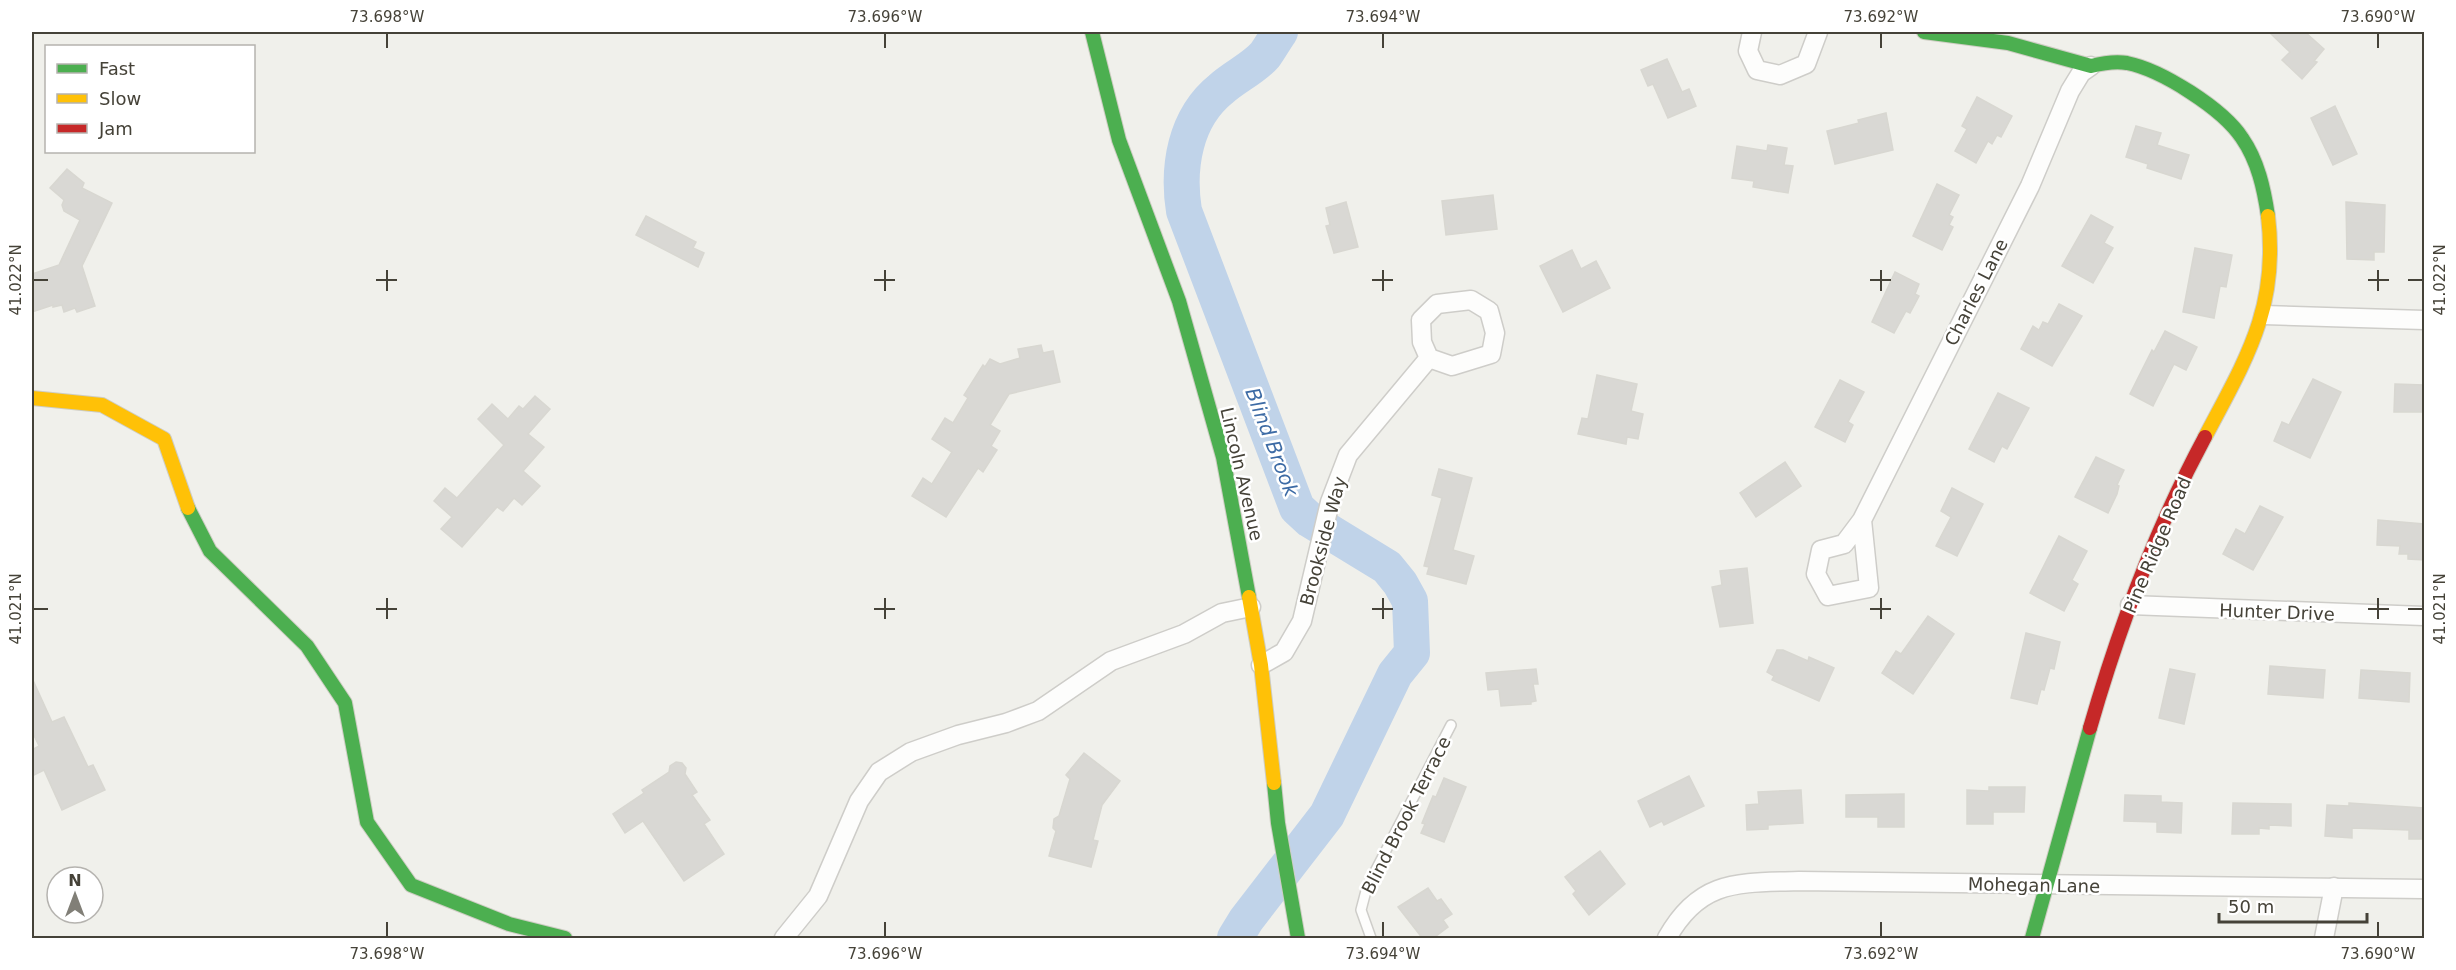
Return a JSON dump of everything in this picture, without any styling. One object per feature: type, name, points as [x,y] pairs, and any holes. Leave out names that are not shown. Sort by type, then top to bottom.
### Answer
[{"type":"street","name":"Lincoln Avenue","points":[[1092,32],[1119,140],[1179,301],[1223,457],[1261,665],[1278,823],[1298,939]]},
{"type":"street","points":[[1752,32],[1748,51],[1757,70],[1780,75],[1806,64],[1818,32]]},
{"type":"street","points":[[1924,32],[2008,43],[2091,66]]},
{"type":"street","name":"Pine Ridge Road","points":[[2031,939],[2049,885],[2110,660],[2158,532],[2264,315],[2270,278],[2271,230],[2264,193],[2251,155],[2232,124],[2202,100],[2148,68],[2104,61],[2091,66]]},
{"type":"street","name":"Charles Lane","points":[[1862,520],[1901,437],[2030,186],[2070,91],[2081,73],[2091,66]]},
{"type":"street","points":[[1471,300],[1489,311],[1495,333],[1491,354],[1452,366],[1430,358],[1422,342],[1421,320],[1437,304],[1471,300]]},
{"type":"street","points":[[2264,315],[2424,320]]},
{"type":"street","name":"Brookside Way","points":[[1261,665],[1284,652],[1302,621],[1330,502],[1348,455],[1430,358]]},
{"type":"street","points":[[32,398],[102,405],[164,439],[183,497],[210,551],[307,646],[345,703],[367,822],[411,885],[509,924],[565,939]]},
{"type":"street","name":"Hunter Drive","points":[[2130,605],[2424,616]]},
{"type":"street","points":[[784,939],[818,896],[859,801],[879,772],[917,749],[958,735],[1006,723],[1038,711],[1111,661],[1184,634],[1222,613],[1251,607]]},
{"type":"street","name":"Mohegan Lane","points":[[1667,939],[1677,919],[1693,903],[1718,890],[1746,883],[1799,881],[2424,889]]},
{"type":"street","points":[[2324,939],[2334,888]]},
{"type":"lane","name":"Blind Brook Terrace","points":[[1371,939],[1361,910],[1367,887],[1451,725]]},
{"type":"building","points":[[2269,32],[2305,32],[2324,49],[2314,61],[2317,62],[2302,79],[2282,60],[2290,52]]},
{"type":"building","points":[[1667,59],[1682,92],[1689,89],[1696,106],[1668,118],[1653,84],[1648,86],[1641,70]]},
{"type":"building","points":[[1977,97],[2012,116],[2001,137],[1997,135],[1992,144],[1988,141],[1976,163],[1955,151],[1967,129],[1962,126]]},
{"type":"building","points":[[2335,106],[2357,154],[2333,165],[2311,118]]},
{"type":"building","points":[[1886,113],[1893,150],[1835,164],[1827,131]]},
{"type":"building","points":[[2136,126],[2161,133],[2157,145],[2189,155],[2181,179],[2147,168],[2148,164],[2126,157]]},
{"type":"building","points":[[1768,145],[1787,148],[1784,165],[1793,166],[1788,193],[1753,187],[1754,181],[1732,178],[1737,146],[1767,151]]},
{"type":"building","points":[[67,169],[84,183],[82,188],[112,203],[82,266],[95,306],[77,312],[75,308],[64,312],[62,305],[53,307],[53,305],[32,312],[32,274],[59,265],[80,220],[64,211],[62,205],[64,200],[50,188]]},
{"type":"building","points":[[1937,184],[1959,195],[1949,215],[1953,217],[1949,225],[1953,227],[1942,250],[1913,236]]},
{"type":"building","points":[[1493,195],[1497,229],[1446,235],[1442,201]]},
{"type":"building","points":[[1346,202],[1358,247],[1334,253],[1326,226],[1330,225],[1326,208]]},
{"type":"building","points":[[2346,202],[2385,205],[2384,252],[2374,252],[2374,260],[2347,259]]},
{"type":"building","points":[[2091,215],[2113,227],[2104,243],[2113,248],[2093,283],[2062,266]]},
{"type":"building","points":[[646,216],[696,242],[693,248],[704,253],[698,267],[636,235]]},
{"type":"building","points":[[2195,248],[2232,255],[2226,287],[2220,286],[2214,318],[2183,312]]},
{"type":"building","points":[[1572,250],[1581,269],[1596,261],[1610,288],[1563,312],[1540,266]]},
{"type":"building","points":[[1895,272],[1919,284],[1915,294],[1919,296],[1910,313],[1906,311],[1894,333],[1872,322]]},
{"type":"building","points":[[2059,304],[2082,316],[2052,366],[2021,349],[2033,326],[2039,330],[2043,322],[2048,324]]},
{"type":"building","points":[[2165,331],[2197,347],[2186,370],[2174,364],[2153,406],[2130,394],[2152,350],[2154,352]]},
{"type":"building","points":[[1041,345],[1043,353],[1053,351],[1060,382],[1009,394],[990,425],[1000,431],[991,446],[997,450],[983,472],[978,468],[946,517],[912,496],[923,478],[932,484],[952,452],[932,439],[945,418],[953,423],[968,398],[964,395],[983,365],[985,367],[990,359],[1000,364],[1020,358],[1018,349]]},
{"type":"building","points":[[1597,375],[1637,384],[1631,411],[1643,414],[1638,439],[1627,437],[1626,444],[1578,434],[1582,418],[1588,419]]},
{"type":"building","points":[[2313,379],[2341,392],[2310,458],[2274,441],[2282,422],[2289,425]]},
{"type":"building","points":[[1840,380],[1864,392],[1848,422],[1853,425],[1845,442],[1815,427]]},
{"type":"building","points":[[2395,384],[2424,385],[2424,412],[2394,412]]},
{"type":"building","points":[[1998,393],[2029,408],[2007,449],[2002,446],[1994,462],[1969,449]]},
{"type":"building","points":[[535,396],[550,409],[528,434],[544,447],[523,471],[540,486],[522,505],[514,498],[503,511],[497,507],[462,547],[441,529],[452,517],[434,501],[445,488],[457,498],[504,445],[478,419],[492,404],[508,419],[519,406],[523,409]]},
{"type":"building","points":[[2096,457],[2124,470],[2117,485],[2119,486],[2117,494],[2108,513],[2075,497]]},
{"type":"building","points":[[1785,462],[1801,486],[1756,517],[1740,493]]},
{"type":"building","points":[[1439,469],[1472,478],[1453,550],[1474,556],[1466,584],[1427,574],[1429,567],[1424,566],[1442,498],[1432,495]]},
{"type":"building","points":[[1952,488],[1983,504],[1957,556],[1936,546],[1951,517],[1941,511]]},
{"type":"building","points":[[2260,506],[2283,517],[2253,570],[2223,554],[2236,529],[2245,534]]},
{"type":"building","points":[[2378,520],[2424,524],[2424,560],[2408,559],[2408,554],[2399,554],[2400,546],[2377,545]]},
{"type":"building","points":[[2059,536],[2087,551],[2072,580],[2078,584],[2064,611],[2030,593]]},
{"type":"building","points":[[1747,568],[1753,623],[1720,627],[1712,587],[1722,585],[1720,571]]},
{"type":"building","points":[[1928,616],[1954,634],[1913,694],[1882,673],[1896,651],[1901,654]]},
{"type":"building","points":[[2026,633],[2060,642],[2054,669],[2050,668],[2044,690],[2041,689],[2037,704],[2011,698]]},
{"type":"building","points":[[1777,650],[1783,650],[1808,661],[1809,657],[1834,668],[1819,701],[1772,680],[1774,676],[1767,672]]},
{"type":"building","points":[[2270,666],[2325,670],[2323,698],[2268,694]]},
{"type":"building","points":[[1536,669],[1538,684],[1533,684],[1536,701],[1531,704],[1501,706],[1499,689],[1488,690],[1486,673]]},
{"type":"building","points":[[2170,669],[2195,674],[2184,724],[2159,718]]},
{"type":"building","points":[[2361,670],[2410,673],[2409,702],[2359,698]]},
{"type":"building","points":[[32,678],[52,722],[64,717],[88,767],[93,765],[105,790],[62,810],[44,770],[32,776],[32,750],[39,746],[32,731]]},
{"type":"building","points":[[1084,753],[1120,781],[1102,805],[1093,840],[1098,841],[1091,867],[1049,856],[1056,831],[1053,828],[1054,819],[1059,816],[1070,779],[1066,775]]},
{"type":"building","points":[[676,762],[682,763],[686,768],[685,774],[697,792],[692,795],[710,820],[704,824],[724,854],[684,881],[643,821],[625,833],[613,814],[644,793],[642,790],[669,772],[670,766]]},
{"type":"building","points":[[1689,776],[1704,806],[1664,825],[1662,821],[1650,827],[1638,801]]},
{"type":"building","points":[[1444,778],[1466,787],[1444,842],[1421,833],[1425,824],[1422,823],[1433,796],[1436,797]]},
{"type":"building","points":[[1989,787],[2025,787],[2024,812],[1993,812],[1993,824],[1967,824],[1967,790],[1989,791]]},
{"type":"building","points":[[1801,790],[1803,823],[1768,825],[1768,829],[1747,830],[1746,805],[1759,804],[1758,792]]},
{"type":"building","points":[[1904,794],[1904,827],[1878,827],[1878,817],[1846,817],[1846,795]]},
{"type":"building","points":[[2125,795],[2161,796],[2161,802],[2182,803],[2181,833],[2157,832],[2157,822],[2124,821]]},
{"type":"building","points":[[2233,803],[2291,804],[2291,826],[2269,825],[2269,829],[2259,828],[2259,834],[2232,834]]},
{"type":"building","points":[[2349,803],[2424,808],[2424,839],[2409,839],[2409,830],[2352,828],[2352,838],[2325,836],[2327,805],[2349,806]]},
{"type":"building","points":[[1600,851],[1625,884],[1589,915],[1573,894],[1576,891],[1565,877]]},
{"type":"building","points":[[1428,888],[1437,901],[1441,899],[1452,914],[1443,920],[1448,927],[1432,939],[1423,939],[1398,907]]},
{"type":"waterway","name":"Blind Brook","points":[[1235,938],[1246,920],[1327,815],[1395,674],[1412,653],[1410,601],[1400,583],[1387,567],[1310,520],[1297,508],[1184,211],[1183,161],[1186,144],[1199,114],[1221,89],[1265,55],[1280,32]]},
{"type":"traffic: fast","points":[[1092,32],[1119,140],[1179,301],[1223,457],[1249,597]]},
{"type":"traffic: fast","points":[[1924,32],[2008,43],[2091,66],[2127,63],[2174,82],[2221,115],[2242,138],[2260,176],[2268,216]]},
{"type":"traffic: fast","points":[[188,508],[210,551],[307,646],[345,703],[367,822],[411,885],[509,924],[565,938]]},
{"type":"traffic: fast","points":[[2032,938],[2090,728]]},
{"type":"traffic: fast","points":[[1274,783],[1278,823],[1298,938]]},
{"type":"traffic: slow","points":[[2205,437],[2246,357],[2264,306],[2269,278],[2268,216]]},
{"type":"traffic: slow","points":[[32,398],[102,405],[164,439],[188,508]]},
{"type":"traffic: slow","points":[[1249,597],[1261,665],[1274,783]]},
{"type":"traffic: jam","points":[[2090,728],[2113,653],[2154,543],[2205,437]]}]
